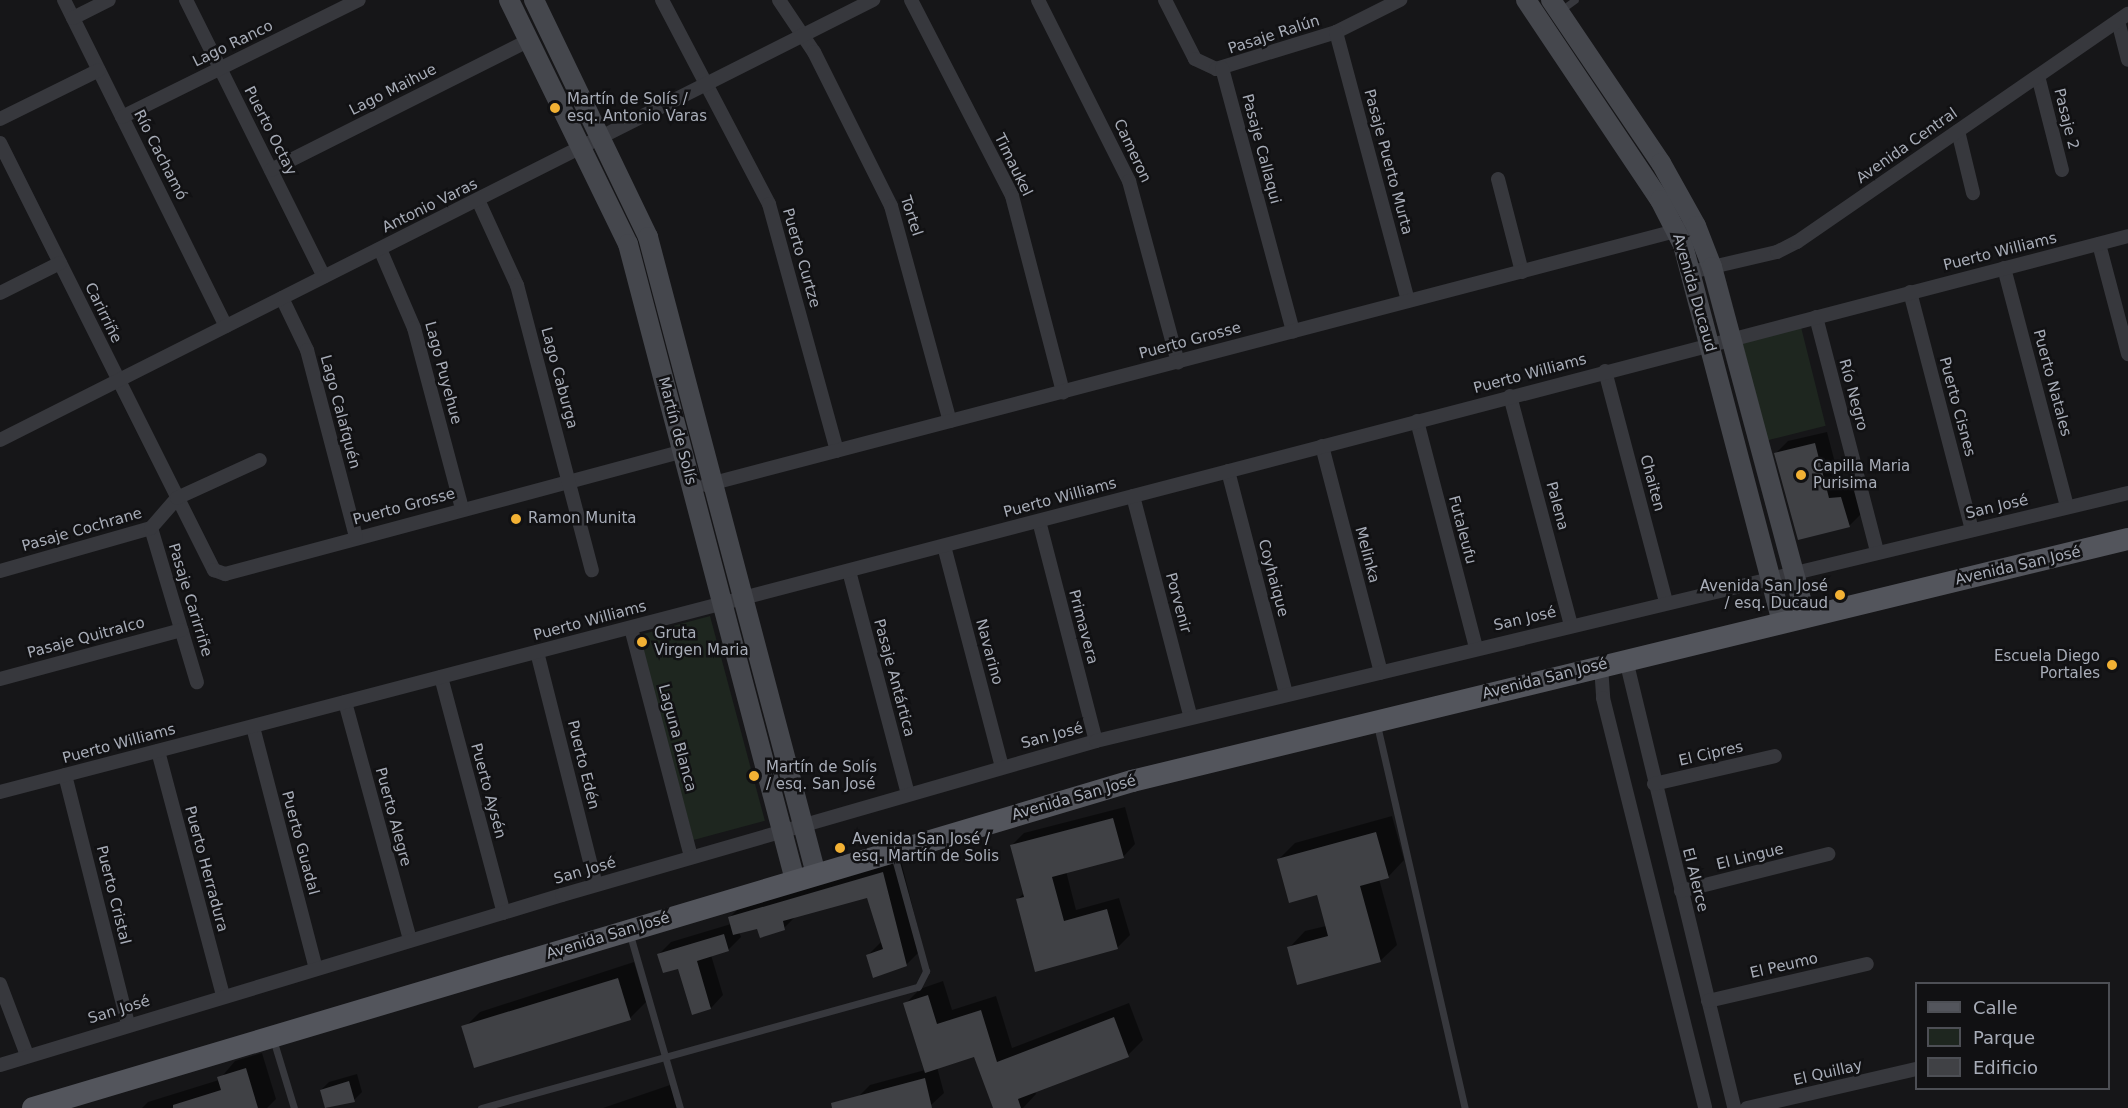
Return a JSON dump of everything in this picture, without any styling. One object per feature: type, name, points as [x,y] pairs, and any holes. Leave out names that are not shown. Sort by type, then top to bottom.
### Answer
[{"type":"main road","name":"Avenida San José","points":[[33,1108],[1132,781],[2128,539]]},
{"type":"street","name":"Río Cachamó","points":[[64,0],[226,326]]},
{"type":"street","points":[[73,18],[109,0]]},
{"type":"street","name":"Puerto Octay","points":[[186,0],[324,277]]},
{"type":"street","name":"Lago Ranco","points":[[122,117],[359,0]]},
{"type":"street","name":"Martín de Solís","points":[[509,0],[584,148],[628,244],[782,830],[805,877]]},
{"type":"street","name":"Martín de Solís","points":[[534,0],[603,138],[648,237],[803,824],[805,877]]},
{"type":"street","name":"Puerto Curtze","points":[[662,0],[772,213],[837,451]]},
{"type":"street","name":"Tortel","points":[[779,0],[814,52],[891,206],[950,421]]},
{"type":"street","name":"Antonio Varas","points":[[0,440],[584,148],[873,0]]},
{"type":"street","name":"Timaukel","points":[[911,0],[1012,196],[1063,392]]},
{"type":"street","name":"Cameron","points":[[1038,0],[1130,181],[1178,362]]},
{"type":"street","points":[[1165,0],[1196,59],[1205,67],[1222,69]]},
{"type":"street","name":"Pasaje Ralún","points":[[1222,69],[1336,32],[1400,0]]},
{"type":"street","name":"Avenida Ducaud","points":[[1526,0],[1677,231],[1691,272],[1782,622]]},
{"type":"street","name":"Avenida Ducaud","points":[[1555,6],[1661,163],[1696,226],[1712,267],[1806,617]]},
{"type":"street","points":[[2123,18],[2128,60]]},
{"type":"street","name":"Avenida Central","points":[[1691,272],[1785,249],[2123,18]]},
{"type":"street","name":"Pasaje Puerto Murta","points":[[1336,32],[1408,302]]},
{"type":"street","name":"Lago Maihue","points":[[271,170],[530,40]]},
{"type":"street","name":"Pasaje Callaqui","points":[[1222,69],[1293,332]]},
{"type":"street","points":[[0,119],[99,70]]},
{"type":"street","name":"Pasaje 2","points":[[2038,76],[2062,170]]},
{"type":"street","points":[[1958,131],[1973,193]]},
{"type":"street","name":"Carirriñe","points":[[0,143],[6,168],[60,263],[177,498]]},
{"type":"street","points":[[1498,179],[1522,272]]},
{"type":"street","name":"Lago Caburga","points":[[478,200],[517,285],[592,570]]},
{"type":"street","name":"Puerto Grosse","points":[[692,488],[1696,226]]},
{"type":"street","name":"Puerto Williams","points":[[0,792],[2128,236]]},
{"type":"street","points":[[2099,244],[2128,354]]},
{"type":"street","name":"Lago Puyehue","points":[[380,249],[414,328],[462,509]]},
{"type":"street","points":[[0,293],[60,263]]},
{"type":"street","name":"Puerto Natales","points":[[2004,268],[2067,507]]},
{"type":"street","name":"Puerto Cisnes","points":[[1910,292],[1972,530]]},
{"type":"street","name":"Lago Calafquén","points":[[282,298],[307,350],[356,537]]},
{"type":"street","name":"Río Negro","points":[[1816,317],[1877,552]]},
{"type":"street","name":"Chaiten","points":[[1605,371],[1666,602]]},
{"type":"street","name":"Palena","points":[[1510,396],[1571,625]]},
{"type":"street","name":"Futaleufu","points":[[1417,421],[1476,648]]},
{"type":"street","name":"Melinka","points":[[1322,446],[1381,672]]},
{"type":"street","name":"Puerto Grosse","points":[[177,498],[207,560],[214,570],[225,574],[568,480],[683,451]]},
{"type":"street","name":"Pasaje Cochrane","points":[[0,571],[151,528],[177,498],[260,460]]},
{"type":"street","name":"Coyhaique","points":[[1228,471],[1286,694]]},
{"type":"street","name":"San José","points":[[0,1065],[128,1024],[782,830],[1096,741],[1666,602],[2128,493]]},
{"type":"street","name":"Porvenir","points":[[1134,496],[1191,718]]},
{"type":"street","name":"Primavera","points":[[1039,521],[1096,741]]},
{"type":"street","name":"Pasaje Carirriñe","points":[[151,528],[197,682]]},
{"type":"street","name":"Navarino","points":[[944,546],[1002,767]]},
{"type":"street","name":"Pasaje Antártica","points":[[849,571],[908,794]]},
{"type":"street","name":"Laguna Blanca","points":[[631,628],[691,857]]},
{"type":"street","name":"Pasaje Quitralco","points":[[0,679],[181,630]]},
{"type":"street","name":"Puerto Edén","points":[[537,652],[597,885]]},
{"type":"street","name":"El Alerce","points":[[1626,660],[1654,784],[1734,1108]]},
{"type":"street","points":[[1601,666],[1603,698],[1705,1108]]},
{"type":"street","name":"Puerto Aysén","points":[[441,677],[504,913]]},
{"type":"street","name":"Puerto Alegre","points":[[345,702],[410,940]]},
{"type":"street","name":"Puerto Guadal","points":[[253,727],[316,968]]},
{"type":"street","name":"Puerto Herradura","points":[[158,751],[223,996]]},
{"type":"street","name":"El Cipres","points":[[1654,784],[1775,756]]},
{"type":"street","name":"Puerto Cristal","points":[[65,776],[128,1024]]},
{"type":"street","name":"El Lingue","points":[[1680,891],[1828,854]]},
{"type":"street","name":"El Peumo","points":[[1707,1001],[1867,964]]},
{"type":"street","points":[[0,984],[27,1055]]},
{"type":"street","name":"El Quillay","points":[[1747,1108],[1915,1069]]},
{"type":"lane","points":[[1555,6],[1575,0]]},
{"type":"lane","points":[[1376,720],[1465,1108]]},
{"type":"lane","points":[[482,1108],[918,987],[926,971],[892,851]]},
{"type":"lane","points":[[628,930],[680,1108]]},
{"type":"lane","points":[[272,1036],[294,1108]]},
{"type":"green space","points":[[1800,323],[1826,426],[1766,441],[1741,338]]},
{"type":"green space","points":[[710,616],[765,821],[693,840],[639,635]]},
{"type":"building","name":"Capilla Maria Purisima","points":[[1815,443],[1829,498],[1841,497],[1850,527],[1798,540],[1774,453]]},
{"type":"building","points":[[1113,818],[1124,858],[1052,877],[1064,921],[1107,909],[1118,949],[1035,972],[1016,899],[1024,897],[1010,845]]},
{"type":"building","points":[[1376,832],[1389,878],[1360,886],[1381,962],[1297,985],[1287,947],[1328,936],[1317,895],[1289,903],[1277,859]]},
{"type":"building","points":[[883,872],[907,966],[873,978],[866,955],[883,949],[867,898],[783,921],[785,930],[760,938],[757,929],[733,935],[728,917]]},
{"type":"building","points":[[724,934],[729,951],[697,961],[711,1009],[692,1015],[678,969],[663,973],[657,954]]},
{"type":"building","points":[[618,978],[631,1020],[474,1068],[461,1026]]},
{"type":"building","points":[[928,995],[937,1024],[981,1010],[997,1062],[1114,1017],[1129,1057],[1018,1099],[1021,1108],[993,1108],[974,1057],[925,1073],[903,1003]]},
{"type":"building","points":[[246,1068],[258,1108],[173,1108],[173,1105],[221,1090],[217,1077]]},
{"type":"building","points":[[925,1078],[932,1108],[832,1108],[831,1103]]},
{"type":"building","points":[[349,1081],[355,1102],[325,1108],[320,1090]]},
{"type":"place","name":"Martín de Solís / esq. Antonio Varas","points":[[555,108]]},
{"type":"place","name":"Capilla Maria Purisima","points":[[1801,475]]},
{"type":"place","name":"Ramon Munita","points":[[516,519]]},
{"type":"place","name":"Avenida San José / esq. Ducaud","points":[[1840,595]]},
{"type":"place","name":"Gruta Virgen Maria","points":[[642,642]]},
{"type":"place","name":"Escuela Diego Portales","points":[[2112,665]]},
{"type":"place","name":"Martín de Solís / esq. San José","points":[[754,776]]},
{"type":"place","name":"Avenida San José / esq. Martín de Solis","points":[[840,848]]}]
